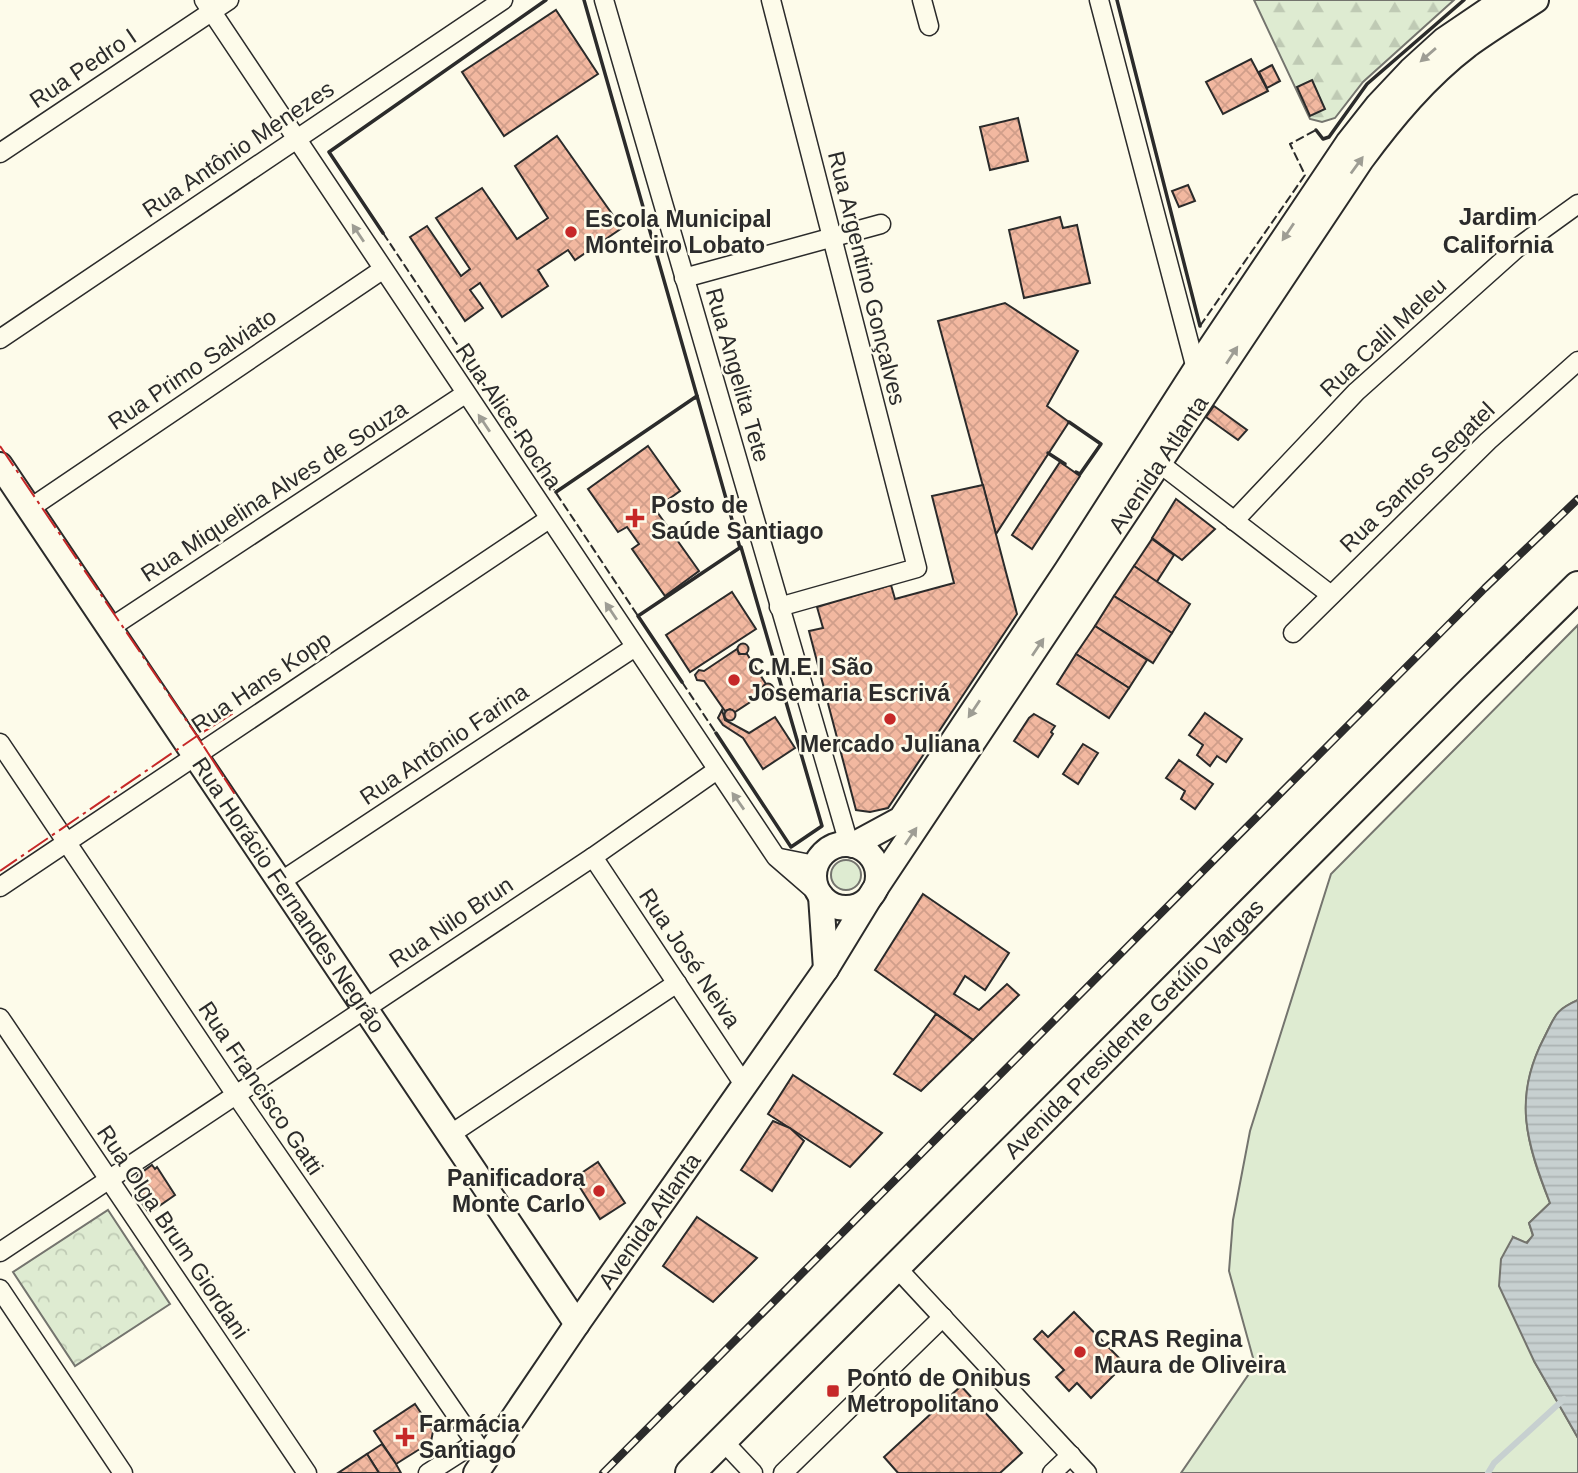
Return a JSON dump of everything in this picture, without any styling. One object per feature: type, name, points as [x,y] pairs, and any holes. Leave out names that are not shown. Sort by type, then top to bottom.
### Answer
[{"type":"main road","name":"Avenida Presidente Getúlio Vargas","points":[[690,1473],[1578,586]]},
{"type":"street","name":"Rua Pedro I","points":[[0,153],[207,6],[229,0]]},
{"type":"street","name":"Rua Antônio Menezes","points":[[0,339],[503,0]]},
{"type":"street","name":"Rua Angelita Tete","points":[[604,0],[779,607],[851,844]]},
{"type":"street","name":"Rua Argentino Gonçalves","points":[[771,0],[917,568],[779,607]]},
{"type":"street","points":[[922,0],[929,26]]},
{"type":"street","points":[[1099,0],[1205,376]]},
{"type":"street","name":"Avenida Atlanta","points":[[479,1458],[577,1324],[826,969],[1075,575],[1205,376],[1348,143],[1378,105],[1411,70],[1444,40],[1503,0]]},
{"type":"street","name":"Avenida Atlanta","points":[[1205,376],[1389,123],[1422,86],[1467,46],[1536,0]]},
{"type":"street","name":"Rua Alice Rocha","points":[[207,6],[776,857],[821,896]]},
{"type":"street","name":"Rua Calil Meleu","points":[[1234,521],[1356,392],[1517,248],[1578,204]]},
{"type":"street","points":[[684,278],[881,224]]},
{"type":"street","name":"Rua Primo Salviato","points":[[30,509],[382,270]]},
{"type":"street","name":"Rua Santos Segatel","points":[[1293,633],[1488,441],[1578,361]]},
{"type":"street","name":"Rua Miquelina Alves de Souza","points":[[110,628],[465,394]]},
{"type":"street","points":[[1152,457],[1331,595]]},
{"type":"street","name":"Rua Horácio Fernandes Negrão","points":[[0,466],[577,1324]]},
{"type":"street","name":"Rua Hans Kopp","points":[[0,887],[549,519]]},
{"type":"street","name":"Avenida Atlanta","points":[[851,844],[901,819],[1075,575]]},
{"type":"street","name":"Rua Antônio Farina","points":[[280,882],[635,647]]},
{"type":"street","name":"Rua Francisco Gatti","points":[[0,743],[479,1458]]},
{"type":"street","name":"Rua Nilo Brun","points":[[0,1252],[593,857],[717,770]]},
{"type":"street","points":[[851,844],[870,855],[875,864],[877,883],[867,900],[848,908],[828,903],[821,896],[815,886],[815,865],[828,849],[851,844]]},
{"type":"street","name":"Rua José Neiva","points":[[593,857],[745,1086]]},
{"type":"street","points":[[776,857],[815,865]]},
{"type":"street","points":[[821,896],[826,969]]},
{"type":"street","points":[[451,1134],[677,983]]},
{"type":"street","name":"Rua Olga Brum Giordani","points":[[0,1018],[307,1473]]},
{"type":"street","points":[[896,1267],[1087,1473]]},
{"type":"street","points":[[0,1289],[122,1473]]},
{"type":"street","points":[[783,1473],[943,1317]]},
{"type":"street","points":[[723,1441],[753,1473]]},
{"type":"street","points":[[1052,1473],[1071,1455]]},
{"type":"street","points":[[428,1473],[479,1458]]},
{"type":"green space","points":[[1254,0],[1454,0],[1363,82],[1335,118],[1322,122],[1310,119]]},
{"type":"green space","points":[[1578,625],[1578,1000],[1564,1007],[1554,1019],[1534,1060],[1528,1081],[1526,1120],[1529,1140],[1550,1203],[1529,1223],[1533,1236],[1526,1243],[1513,1237],[1534,1361],[1578,1438],[1578,1473],[1181,1473],[1255,1365],[1229,1271],[1233,1220],[1250,1131],[1331,874]]},
{"type":"green space","points":[[846,860],[852,861],[860,869],[860,881],[852,889],[846,890],[840,889],[832,881],[831,875],[832,869],[840,861]]},
{"type":"green space","points":[[108,1210],[170,1304],[75,1366],[13,1272]]},
{"type":"shaded area","points":[[1578,1000],[1578,1438],[1534,1361],[1499,1286],[1501,1259],[1513,1237],[1527,1243],[1533,1235],[1529,1223],[1550,1203],[1535,1160],[1526,1121],[1528,1081],[1534,1060],[1554,1019],[1564,1007]]},
{"type":"building","points":[[556,10],[598,74],[504,136],[462,72]]},
{"type":"building","points":[[1251,59],[1268,91],[1223,114],[1206,82]]},
{"type":"building","points":[[1272,65],[1280,81],[1267,88],[1259,72]]},
{"type":"building","points":[[1312,80],[1325,109],[1310,116],[1297,87]]},
{"type":"building","points":[[1018,118],[1028,161],[990,170],[980,127]]},
{"type":"building","name":"Escola Municipal Monteiro Lobato","points":[[557,136],[622,228],[575,260],[568,250],[538,270],[548,286],[502,317],[480,283],[470,290],[483,308],[465,321],[410,237],[427,226],[461,276],[470,269],[436,218],[482,188],[517,239],[548,218],[515,166]]},
{"type":"building","points":[[1188,185],[1195,201],[1179,207],[1172,191]]},
{"type":"building","points":[[1060,217],[1063,228],[1077,225],[1090,283],[1024,298],[1009,230]]},
{"type":"building","points":[[1005,303],[1078,351],[1047,406],[1069,422],[996,534],[938,321]]},
{"type":"building","points":[[1214,406],[1247,430],[1238,440],[1206,417]]},
{"type":"building","name":"Posto de Saúde Santiago","points":[[648,446],[680,491],[655,509],[699,571],[665,596],[632,549],[639,544],[627,527],[618,532],[588,489]]},
{"type":"building","points":[[1060,462],[1080,476],[1032,549],[1012,535]]},
{"type":"building","name":"Mercado Juliana","points":[[983,485],[1017,614],[888,808],[870,812],[856,810],[809,631],[823,628],[817,607],[891,585],[895,599],[954,583],[932,496]]},
{"type":"building","points":[[1176,499],[1215,529],[1182,560],[1152,538]]},
{"type":"building","points":[[1152,539],[1174,555],[1156,583],[1134,566]]},
{"type":"building","points":[[1134,566],[1190,604],[1172,633],[1114,596]]},
{"type":"building","points":[[732,592],[756,629],[690,672],[666,635]]},
{"type":"building","points":[[1114,596],[1172,633],[1153,663],[1095,626]]},
{"type":"building","points":[[1095,626],[1147,660],[1129,688],[1076,654]]},
{"type":"building","name":"C.M.E.I São Josemaria Escrivá","points":[[743,643],[749,649],[743,655],[737,649]]},
{"type":"building","name":"C.M.E.I São Josemaria Escrivá","points":[[737,649],[739,654],[747,654],[766,684],[762,688],[764,693],[735,712],[730,709],[725,711],[704,681],[697,680],[695,675],[699,670],[704,671]]},
{"type":"building","points":[[1076,654],[1129,688],[1109,718],[1057,684]]},
{"type":"building","name":"C.M.E.I São Josemaria Escrivá","points":[[768,683],[774,689],[768,695],[762,689]]},
{"type":"building","name":"C.M.E.I São Josemaria Escrivá","points":[[730,709],[736,715],[730,721],[724,715]]},
{"type":"building","points":[[722,710],[725,720],[749,733],[775,717],[795,748],[763,769],[743,738],[723,725],[718,718]]},
{"type":"building","points":[[1205,713],[1242,739],[1226,762],[1217,756],[1210,766],[1197,755],[1203,745],[1189,735]]},
{"type":"building","points":[[1034,714],[1055,726],[1038,757],[1014,741]]},
{"type":"building","points":[[1083,744],[1098,753],[1078,784],[1063,774]]},
{"type":"building","points":[[1179,760],[1213,784],[1195,809],[1181,799],[1185,791],[1166,778]]},
{"type":"building","points":[[923,894],[1009,953],[985,990],[965,976],[954,994],[979,1010],[1007,984],[1019,995],[973,1040],[875,970]]},
{"type":"building","points":[[936,1014],[973,1040],[921,1091],[894,1074]]},
{"type":"building","points":[[793,1075],[882,1133],[850,1167],[768,1114]]},
{"type":"building","points":[[773,1121],[790,1128],[804,1141],[772,1191],[741,1170]]},
{"type":"building","name":"Panificadora Monte Carlo","points":[[598,1162],[625,1203],[600,1219],[574,1178]]},
{"type":"building","points":[[152,1165],[155,1169],[157,1167],[175,1195],[149,1213],[134,1192],[134,1184],[138,1175]]},
{"type":"building","points":[[697,1217],[757,1258],[713,1302],[663,1266]]},
{"type":"building","name":"CRAS Regina Maura de Oliveira","points":[[1074,1312],[1125,1364],[1091,1398],[1077,1383],[1069,1391],[1056,1377],[1064,1370],[1034,1339],[1042,1331],[1048,1337]]},
{"type":"building","points":[[961,1386],[1022,1453],[1000,1473],[898,1473],[884,1457]]},
{"type":"building","name":"Farmácia Santiago","points":[[415,1404],[433,1431],[431,1442],[396,1464],[374,1431]]},
{"type":"building","points":[[382,1444],[401,1473],[379,1473],[367,1454]]},
{"type":"building","points":[[367,1454],[379,1473],[338,1473]]},
{"type":"waterway","points":[[1488,1473],[1494,1463],[1564,1399]]},
{"type":"railway","points":[[603,1473],[1485,588],[1578,499]]},
{"type":"fence","points":[[1200,326],[1305,175],[1290,144],[1316,130]]},
{"type":"fence","points":[[383,233],[638,616]]},
{"type":"fence","points":[[682,682],[716,733]]},
{"type":"wall","points":[[383,233],[329,152],[546,0]]},
{"type":"wall","points":[[556,492],[697,396],[584,0]]},
{"type":"wall","points":[[1117,0],[1200,326]]},
{"type":"wall","points":[[1316,130],[1323,139],[1329,137],[1367,84],[1464,0]]},
{"type":"wall","points":[[695,398],[697,396],[740,548]]},
{"type":"wall","points":[[1069,422],[1101,444],[1080,474],[1076,472]]},
{"type":"wall","points":[[1048,453],[1065,464]]},
{"type":"wall","points":[[682,682],[638,616],[741,547],[822,826],[791,847],[716,733]]},
{"type":"power","points":[[0,446],[197,736],[234,793],[197,736],[232,714],[197,736],[0,871]]},
{"type":"place","name":"Escola Municipal Monteiro Lobato","points":[[571,232]]},
{"type":"place","name":"Posto de Saúde Santiago","points":[[635,518]]},
{"type":"place","name":"C.M.E.I São Josemaria Escrivá","points":[[734,680]]},
{"type":"place","name":"Mercado Juliana","points":[[890,719]]},
{"type":"place","name":"Panificadora Monte Carlo","points":[[599,1191]]},
{"type":"place","name":"CRAS Regina Maura de Oliveira","points":[[1080,1352]]},
{"type":"place","name":"Ponto de Onibus Metropolitano","points":[[833,1391]]},
{"type":"place","name":"Farmácia Santiago","points":[[405,1437]]},
{"type":"district","name":"Jardim California","points":[[1498,231]]}]
